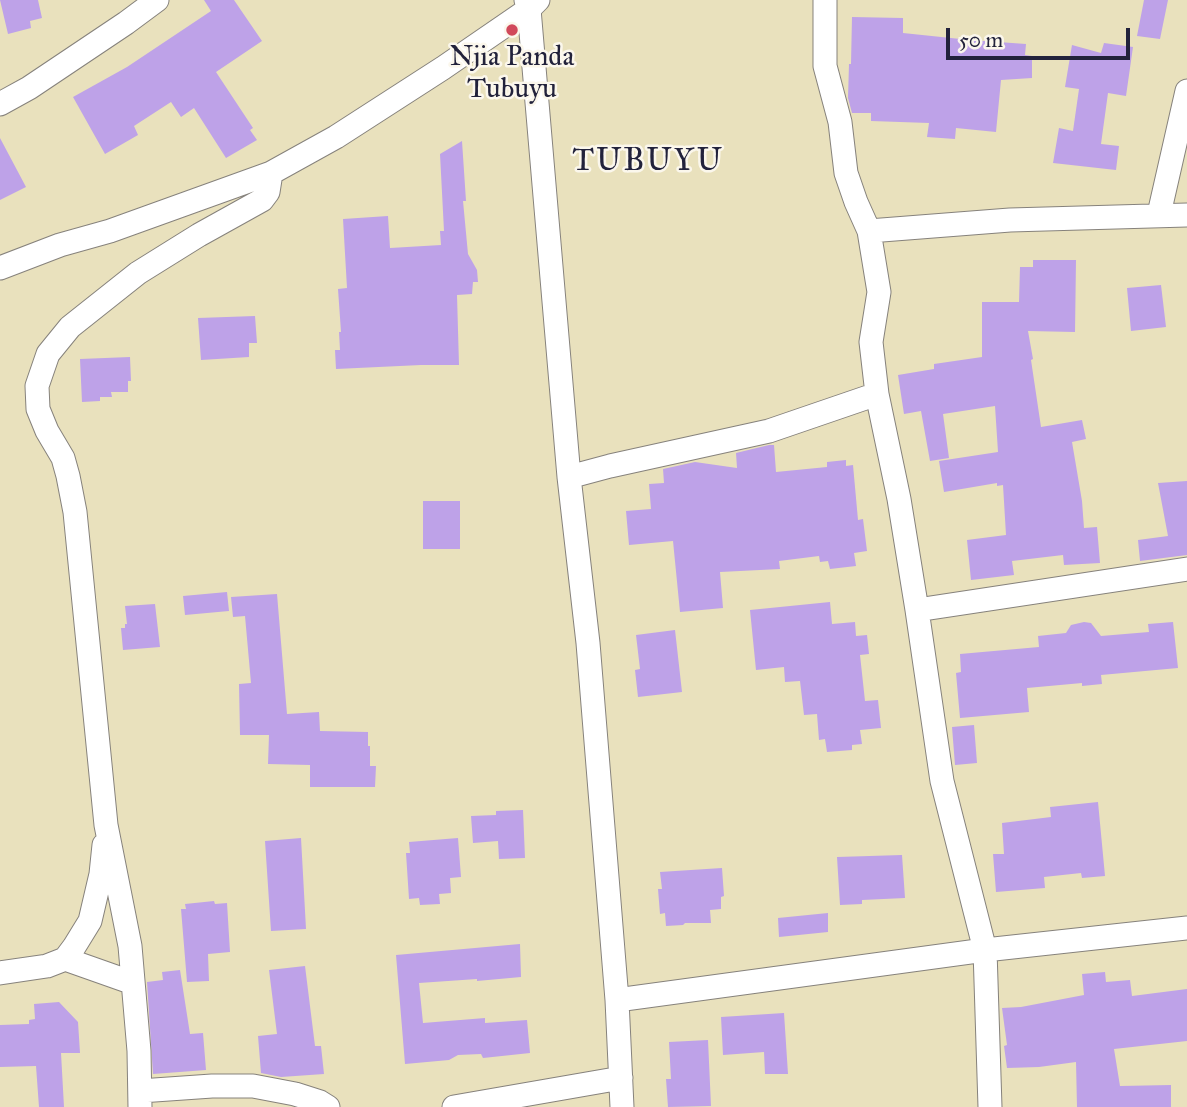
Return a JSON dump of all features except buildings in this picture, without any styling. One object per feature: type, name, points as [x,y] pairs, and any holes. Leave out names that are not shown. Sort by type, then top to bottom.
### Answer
[{"type":"street","points":[[825,0],[825,66],[840,122],[846,173],[869,230],[879,292],[871,342],[877,394],[899,499],[942,781],[985,950],[990,1107]]},
{"type":"street","points":[[0,104],[29,88],[150,2]]},
{"type":"street","points":[[0,268],[271,173],[364,120],[443,68],[531,3]]},
{"type":"street","points":[[531,3],[569,477],[589,643],[617,1000],[622,1107]]},
{"type":"street","points":[[1159,214],[1187,91]]},
{"type":"street","points":[[271,173],[268,192],[262,200],[138,273],[71,327],[48,354],[37,386],[37,400],[42,420],[63,457],[72,495],[106,825],[130,946],[139,1051],[140,1099],[212,1086],[253,1086],[295,1094],[328,1107]]},
{"type":"street","points":[[869,230],[1010,220],[1187,215]]},
{"type":"street","points":[[569,477],[769,431],[877,394]]},
{"type":"street","points":[[917,610],[1187,569]]},
{"type":"street","points":[[0,973],[40,967],[65,959],[77,943],[90,921],[101,874],[106,825]]},
{"type":"street","points":[[617,1000],[985,950],[1187,928]]},
{"type":"street","points":[[65,959],[133,984]]},
{"type":"street","points":[[454,1107],[621,1078]]},
{"type":"place","name":"Njia Panda Tubuyu","points":[[512,30]]},
{"type":"district","name":"TUBUYU","points":[[648,162]]}]
